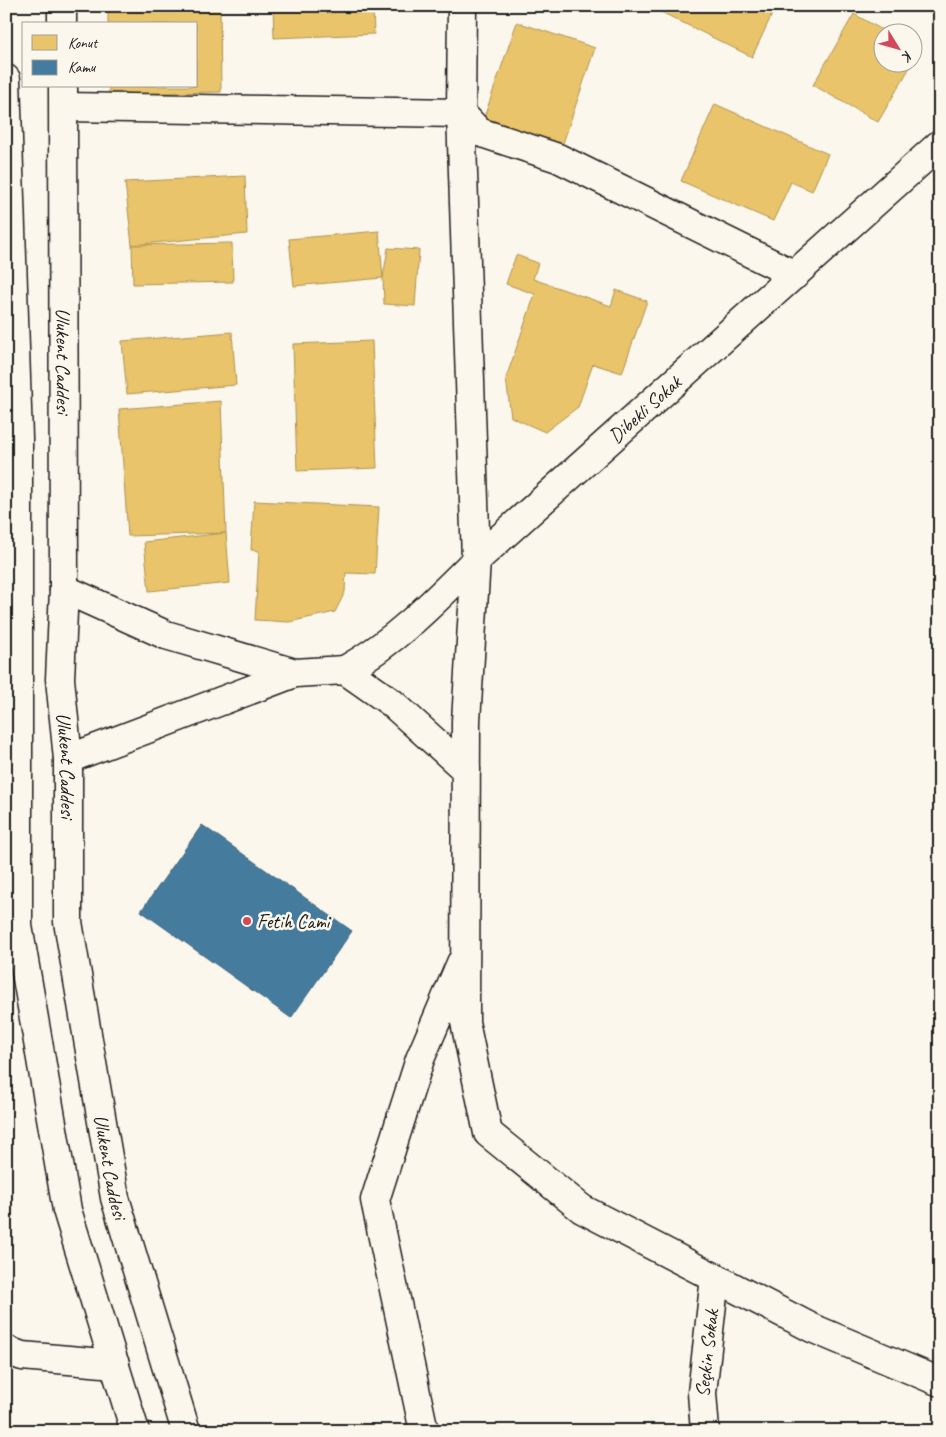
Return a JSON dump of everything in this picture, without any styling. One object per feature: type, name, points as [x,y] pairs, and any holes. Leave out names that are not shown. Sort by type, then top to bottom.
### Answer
[{"type":"street","points":[[62,6],[62,22]]},
{"type":"street","points":[[462,6],[461,113],[476,560],[466,721],[465,1022],[488,1133],[582,1208],[812,1328],[940,1382]]},
{"type":"street","points":[[6,79],[18,438],[12,564],[12,709],[18,926],[67,1210],[135,1431]]},
{"type":"street","points":[[64,97],[461,113],[479,132],[558,158],[795,275]]},
{"type":"street","name":"Ulukent Caddesi","points":[[64,97],[64,589],[60,679],[68,759],[68,922],[115,1198],[186,1431]]},
{"type":"street","name":"Dibekli Sokak","points":[[345,670],[369,656],[413,622],[476,560],[940,144]]},
{"type":"street","points":[[64,589],[166,635],[295,673]]},
{"type":"street","points":[[68,759],[295,673],[345,670],[392,703],[466,770]]},
{"type":"street","points":[[424,1431],[375,1200],[420,1059],[465,953]]},
{"type":"street","name":"Seçkin Sokak","points":[[705,1431],[702,1393],[715,1277]]},
{"type":"street","points":[[6,1350],[22,1356],[114,1364]]},
{"type":"building: Konut","points":[[108,6],[220,6],[221,92],[109,94],[109,88],[198,88],[198,22],[108,22]]},
{"type":"building: Konut","points":[[273,6],[373,6],[374,34],[274,38]]},
{"type":"building: Konut","points":[[649,6],[776,6],[752,57]]},
{"type":"building: Konut","points":[[854,14],[874,25],[874,72],[907,72],[878,122],[813,85]]},
{"type":"building: Konut","points":[[517,22],[595,48],[558,158],[479,132]]},
{"type":"building: Konut","points":[[715,104],[828,154],[812,191],[791,182],[773,221],[681,181]]},
{"type":"building: Konut","points":[[245,176],[247,234],[132,245],[125,182]]},
{"type":"building: Konut","points":[[379,231],[383,278],[294,286],[289,239]]},
{"type":"building: Konut","points":[[232,243],[233,282],[133,284],[132,245]]},
{"type":"building: Konut","points":[[388,248],[419,250],[415,306],[384,304],[383,278]]},
{"type":"building: Konut","points":[[516,255],[538,263],[533,279],[611,306],[616,290],[647,301],[622,373],[593,364],[578,407],[545,432],[511,417],[506,378],[535,294],[506,284]]},
{"type":"building: Konut","points":[[232,332],[236,385],[127,394],[122,341]]},
{"type":"building: Konut","points":[[372,341],[377,468],[297,471],[293,344]]},
{"type":"building: Konut","points":[[221,401],[226,533],[128,536],[119,409]]},
{"type":"building: Konut","points":[[254,501],[379,507],[375,574],[346,573],[345,592],[335,612],[289,622],[255,620],[259,551],[251,550]]},
{"type":"building: Konut","points":[[226,533],[230,583],[149,591],[144,542]]},
{"type":"building: Kamu","name":"Fetih Cami","points":[[202,825],[352,931],[291,1018],[141,911]]},
{"type":"place","name":"Fetih Cami","points":[[247,921]]}]
